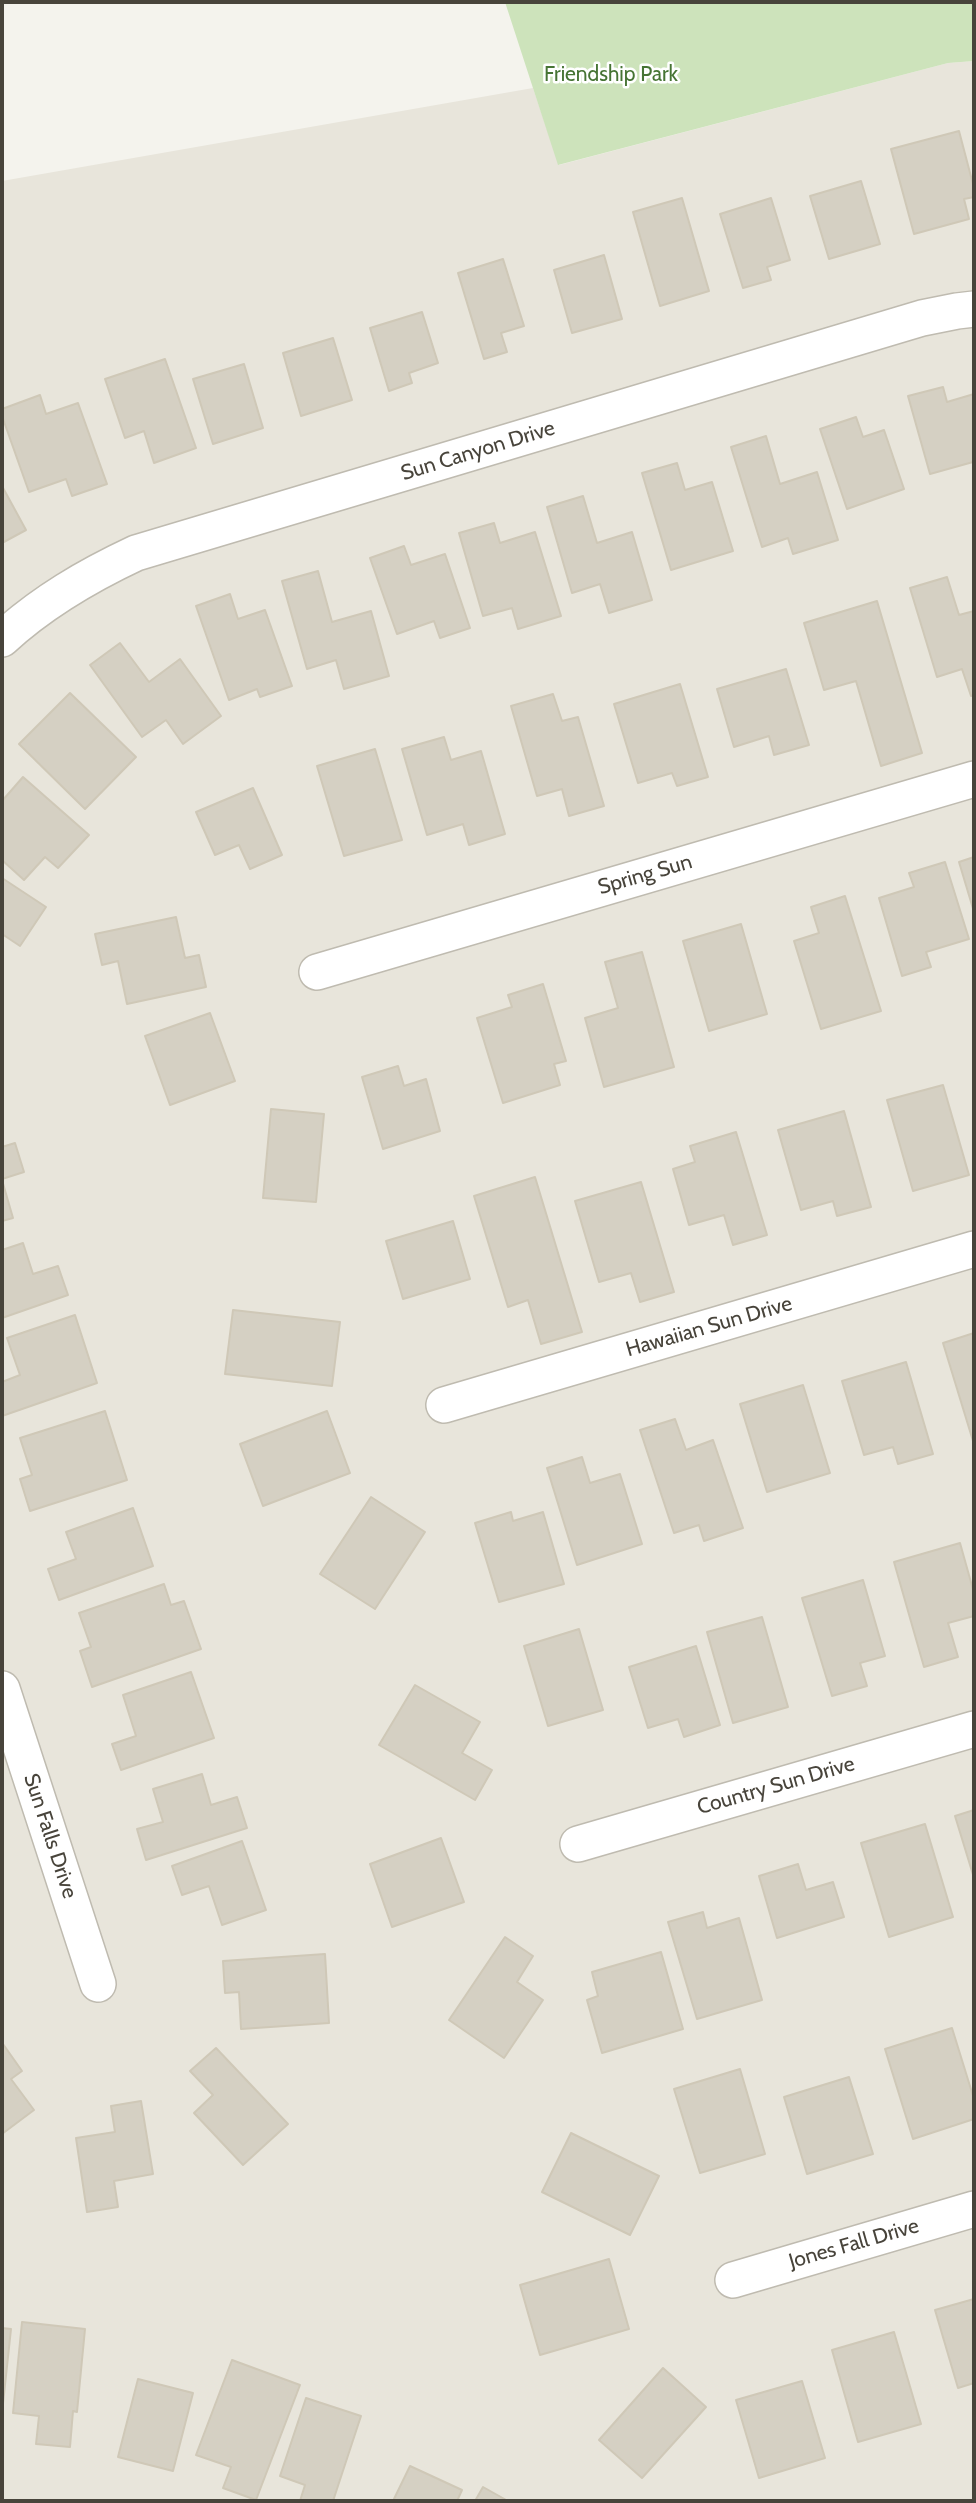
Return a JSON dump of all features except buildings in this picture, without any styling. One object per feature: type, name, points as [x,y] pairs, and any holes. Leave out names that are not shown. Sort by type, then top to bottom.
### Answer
[{"type":"street","name":"Sun Canyon Drive","points":[[2,639],[51,598],[93,573],[136,553],[909,322],[957,310],[974,309]]},
{"type":"street","name":"Spring Sun","points":[[317,972],[974,779]]},
{"type":"street","name":"Hawaiian Sun Drive","points":[[444,1405],[974,1249]]},
{"type":"street","name":"Sun Falls Drive","points":[[2,1689],[98,1984]]},
{"type":"street","name":"Country Sun Drive","points":[[578,1844],[974,1729]]},
{"type":"street","name":"Jones Fall Drive","points":[[733,2280],[974,2209]]},
{"type":"shaded area","points":[[974,61],[974,2501],[2,2501],[2,181],[533,88],[559,165],[948,63]]},
{"type":"green space","name":"Friendship Park","points":[[505,2],[974,2],[974,61],[948,63],[558,165]]}]
